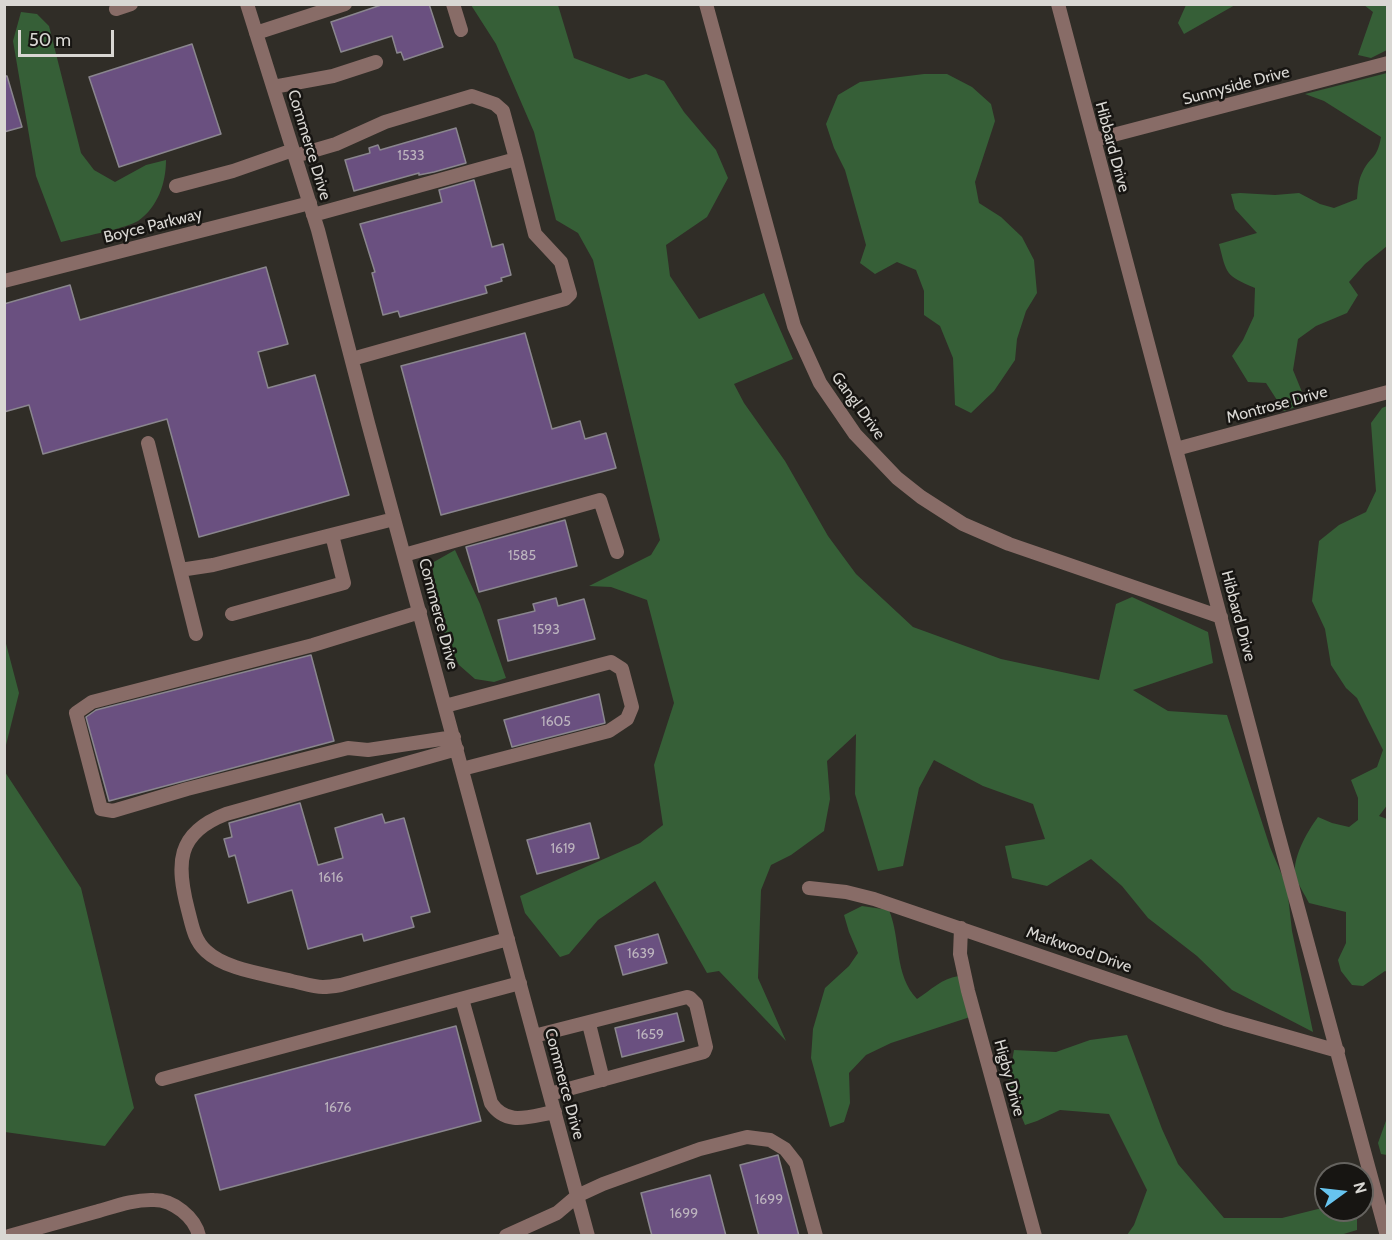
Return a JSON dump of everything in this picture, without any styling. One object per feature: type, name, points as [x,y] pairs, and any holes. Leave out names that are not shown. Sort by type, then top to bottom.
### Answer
[{"type":"street","points":[[116,9],[131,4]]},
{"type":"street","name":"Commerce Drive","points":[[247,4],[312,209],[588,1236]]},
{"type":"street","points":[[256,33],[345,4]]},
{"type":"street","points":[[453,4],[461,30]]},
{"type":"street","name":"Gangl Drive","points":[[706,4],[794,326],[820,383],[855,434],[905,484],[963,524],[1009,544],[1221,617]]},
{"type":"street","name":"Hibbard Drive","points":[[1058,4],[1387,1236]]},
{"type":"street","points":[[273,87],[333,76],[376,62]]},
{"type":"street","name":"Sunnyside Drive","points":[[1094,140],[1388,63]]},
{"type":"street","points":[[176,186],[294,153],[336,144],[385,122],[472,96],[495,104],[503,111],[535,234],[561,262],[570,294],[565,299],[352,359]]},
{"type":"street","name":"Boyce Parkway","points":[[4,281],[516,159]]},
{"type":"street","name":"Montrose Drive","points":[[1176,449],[1388,393]]},
{"type":"street","points":[[148,443],[196,634]]},
{"type":"street","points":[[404,555],[600,500],[617,552]]},
{"type":"street","points":[[180,570],[213,565],[394,519]]},
{"type":"street","points":[[232,614],[344,583],[332,535]]},
{"type":"street","points":[[420,612],[313,645],[92,702],[76,713],[98,798],[101,808],[113,811],[188,789],[348,748],[368,750],[455,743]]},
{"type":"street","points":[[446,706],[610,662],[622,669],[632,707],[627,719],[609,731],[462,769]]},
{"type":"street","points":[[455,743],[226,814],[199,828],[188,842],[181,867],[181,882],[194,933],[212,956],[240,968],[321,987],[341,985],[508,939]]},
{"type":"street","name":"Markwood Drive","points":[[809,888],[874,898],[1225,1019],[1338,1051]]},
{"type":"street","name":"Higby Drive","points":[[961,928],[960,954],[968,991],[1035,1236]]},
{"type":"street","points":[[162,1079],[520,983]]},
{"type":"street","points":[[534,1036],[687,997],[696,1004],[706,1047],[704,1052],[550,1094]]},
{"type":"street","points":[[462,999],[491,1103],[497,1112],[503,1117],[511,1118],[555,1112]]},
{"type":"street","points":[[589,1023],[603,1080]]},
{"type":"street","points":[[506,1236],[557,1213],[577,1196],[603,1184],[700,1149],[747,1137],[770,1140],[785,1149],[796,1163],[816,1236]]},
{"type":"street","points":[[9,1236],[125,1204],[155,1200],[171,1203],[188,1216],[198,1230],[199,1236]]},
{"type":"green space","points":[[1186,4],[1235,5],[1184,34],[1178,23]]},
{"type":"green space","points":[[471,5],[558,5],[574,58],[629,79],[646,74],[664,81],[684,112],[716,150],[728,178],[707,217],[666,245],[670,276],[699,319],[764,293],[793,359],[734,384],[744,403],[785,461],[828,536],[856,574],[913,627],[1001,659],[1099,680],[1116,604],[1132,597],[1208,632],[1213,663],[1133,690],[1168,711],[1227,715],[1270,847],[1287,887],[1292,931],[1313,1032],[1232,990],[1197,956],[1148,918],[1122,886],[1091,859],[1047,886],[1012,878],[1005,846],[1045,839],[1033,804],[983,786],[934,760],[919,788],[903,866],[878,871],[855,794],[856,734],[827,761],[830,799],[824,831],[791,855],[771,865],[761,890],[758,978],[786,1041],[719,971],[707,973],[655,881],[598,920],[569,954],[560,957],[525,913],[520,896],[640,843],[663,825],[654,765],[674,703],[647,600],[611,587],[589,586],[651,555],[660,540],[593,260],[578,233],[556,220],[534,132],[496,44]]},
{"type":"green space","points":[[1364,5],[1387,5],[1387,50],[1371,58],[1358,55],[1373,12]]},
{"type":"green space","points":[[21,12],[37,14],[49,26],[81,153],[94,170],[115,182],[146,165],[166,160],[160,194],[151,209],[138,221],[113,230],[61,242],[36,176],[13,41]]},
{"type":"green space","points":[[1387,73],[1387,246],[1365,264],[1349,282],[1358,295],[1347,313],[1316,326],[1298,339],[1293,370],[1302,392],[1299,406],[1284,411],[1266,383],[1248,382],[1232,356],[1243,340],[1254,316],[1255,288],[1229,273],[1219,244],[1257,233],[1235,209],[1231,194],[1299,193],[1320,204],[1334,208],[1357,199],[1361,174],[1376,154],[1381,137],[1324,101],[1305,94]]},
{"type":"green space","points":[[924,74],[947,74],[972,87],[991,104],[995,121],[975,182],[979,203],[1001,217],[1022,237],[1034,260],[1037,293],[1026,311],[1017,339],[1015,360],[994,391],[971,413],[955,405],[953,358],[940,326],[924,315],[924,291],[916,270],[897,262],[875,274],[860,263],[866,245],[845,170],[826,124],[838,95],[860,82]]},
{"type":"green space","points":[[1387,406],[1388,804],[1379,816],[1387,819],[1387,972],[1385,971],[1363,986],[1352,985],[1341,971],[1338,960],[1346,943],[1346,912],[1309,903],[1297,881],[1295,871],[1301,846],[1318,817],[1349,827],[1358,820],[1358,798],[1351,780],[1377,767],[1383,750],[1357,698],[1346,688],[1331,665],[1325,629],[1312,601],[1319,541],[1339,525],[1366,512],[1376,491],[1371,423],[1382,408]]},
{"type":"green space","points":[[455,550],[480,604],[506,678],[494,682],[475,679],[459,665],[440,626],[432,563]]},
{"type":"green space","points":[[4,636],[19,693],[5,749],[4,749]]},
{"type":"green space","points":[[5,772],[81,888],[134,1108],[105,1146],[5,1132]]},
{"type":"green space","points":[[862,906],[889,910],[901,968],[917,999],[942,982],[959,976],[970,1017],[891,1043],[866,1055],[849,1073],[850,1103],[844,1122],[830,1127],[811,1058],[813,1029],[825,988],[849,966],[858,953],[844,915]]},
{"type":"green space","points":[[1127,1035],[1162,1129],[1178,1164],[1224,1218],[1282,1218],[1314,1210],[1314,1222],[1357,1222],[1357,1230],[1337,1236],[1127,1235],[1134,1225],[1147,1190],[1109,1114],[1060,1110],[1025,1125],[1008,1084],[1014,1050],[1056,1052],[1090,1040]]},
{"type":"green space","points":[[1387,1118],[1387,1155],[1381,1154],[1378,1143]]},
{"type":"building","points":[[384,4],[429,4],[443,47],[404,60],[401,52],[397,53],[392,36],[341,52],[331,22]]},
{"type":"building","points":[[192,44],[221,134],[119,167],[89,77]]},
{"type":"building","points":[[4,76],[7,76],[22,127],[4,132]]},
{"type":"building","points":[[456,128],[466,163],[354,191],[345,160],[370,153],[369,148],[378,145],[380,150]]},
{"type":"building","points":[[474,180],[492,247],[503,244],[511,275],[501,278],[502,281],[485,286],[487,293],[400,317],[398,311],[383,315],[372,273],[375,272],[360,224],[442,202],[439,190]]},
{"type":"building","points":[[266,267],[288,344],[258,352],[268,388],[315,375],[349,495],[199,537],[167,419],[43,454],[29,405],[4,412],[4,304],[70,285],[80,320]]},
{"type":"building","points":[[525,333],[552,429],[580,421],[585,439],[606,433],[616,468],[441,515],[401,366]]},
{"type":"building","points":[[565,520],[577,566],[479,592],[466,547]]},
{"type":"building","points":[[556,598],[558,606],[584,599],[595,639],[508,661],[498,620],[535,611],[533,604]]},
{"type":"building","points":[[311,655],[334,741],[109,801],[86,717],[96,710]]},
{"type":"building","points":[[599,694],[605,723],[512,747],[504,720]]},
{"type":"building","points":[[300,803],[318,865],[343,858],[335,828],[382,814],[385,823],[404,818],[430,912],[411,917],[414,927],[364,941],[362,934],[308,949],[292,890],[248,903],[235,855],[229,857],[224,839],[232,837],[229,823]]},
{"type":"building","points":[[590,823],[599,858],[537,874],[527,840]]},
{"type":"building","points":[[658,934],[667,963],[623,975],[615,946]]},
{"type":"building","points":[[677,1013],[684,1041],[622,1057],[615,1028]]},
{"type":"building","points":[[456,1026],[481,1121],[220,1190],[195,1095]]},
{"type":"building","points":[[778,1155],[799,1236],[759,1236],[740,1165]]},
{"type":"building","points":[[710,1175],[726,1236],[652,1236],[641,1193]]}]
